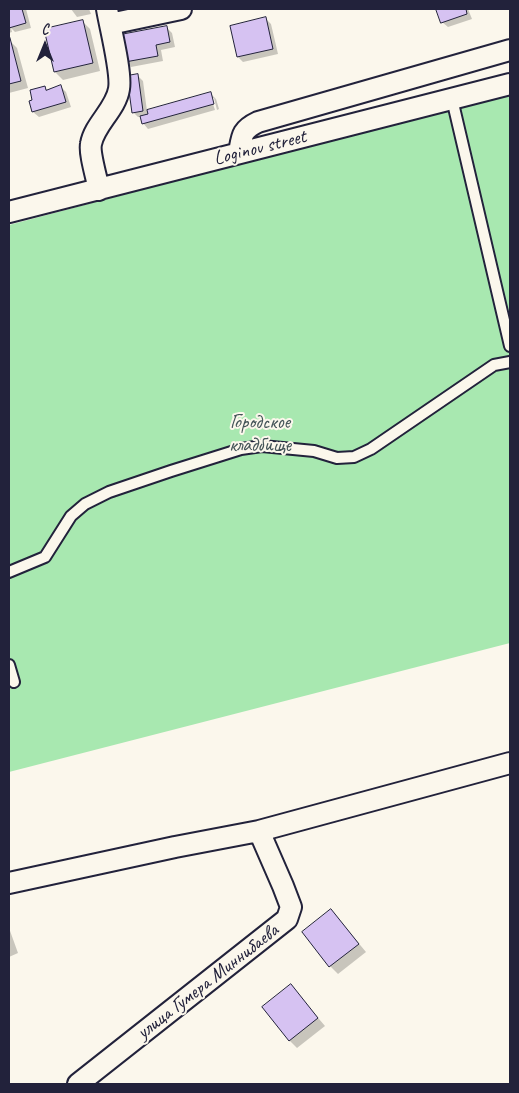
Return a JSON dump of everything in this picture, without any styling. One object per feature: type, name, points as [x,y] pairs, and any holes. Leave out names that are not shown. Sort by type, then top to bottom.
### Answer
[{"type":"street","points":[[99,190],[90,145],[119,90],[119,78],[108,16],[181,9]]},
{"type":"street","points":[[239,153],[242,134],[248,127],[258,122],[510,50]]},
{"type":"street","name":"Loginov street","points":[[9,212],[510,84]]},
{"type":"street","points":[[9,883],[175,847],[259,832],[510,763]]},
{"type":"street","name":"улица Гумера Миннибаева","points":[[78,1084],[287,919],[291,907],[259,832]]},
{"type":"lane","points":[[452,99],[510,346]]},
{"type":"lane","points":[[9,572],[46,557],[72,516],[86,504],[109,492],[232,452],[262,446],[305,450],[337,458],[354,457],[371,450],[494,366],[510,362]]},
{"type":"lane","points":[[9,665],[14,682]]},
{"type":"green space","name":"Городское кладбище","points":[[510,92],[510,643],[9,772],[9,225]]},
{"type":"building","points":[[9,9],[22,9],[26,23],[9,28]]},
{"type":"building","points":[[436,9],[466,9],[467,14],[441,23]]},
{"type":"building","points":[[266,17],[273,49],[237,57],[230,26]]},
{"type":"building","points":[[83,20],[93,63],[54,72],[44,29]]},
{"type":"building","points":[[167,26],[170,42],[156,45],[158,56],[125,62],[120,35]]},
{"type":"building","points":[[9,39],[21,81],[9,84]]},
{"type":"building","points":[[138,74],[143,111],[132,113],[127,76]]},
{"type":"building","points":[[61,85],[66,102],[32,112],[29,101],[32,100],[30,90],[45,86],[46,90]]},
{"type":"building","points":[[211,92],[214,104],[142,124],[140,116],[148,114],[147,110]]},
{"type":"building","points":[[331,909],[359,944],[329,967],[302,932]]},
{"type":"building","points":[[291,984],[318,1018],[289,1041],[262,1007]]}]
